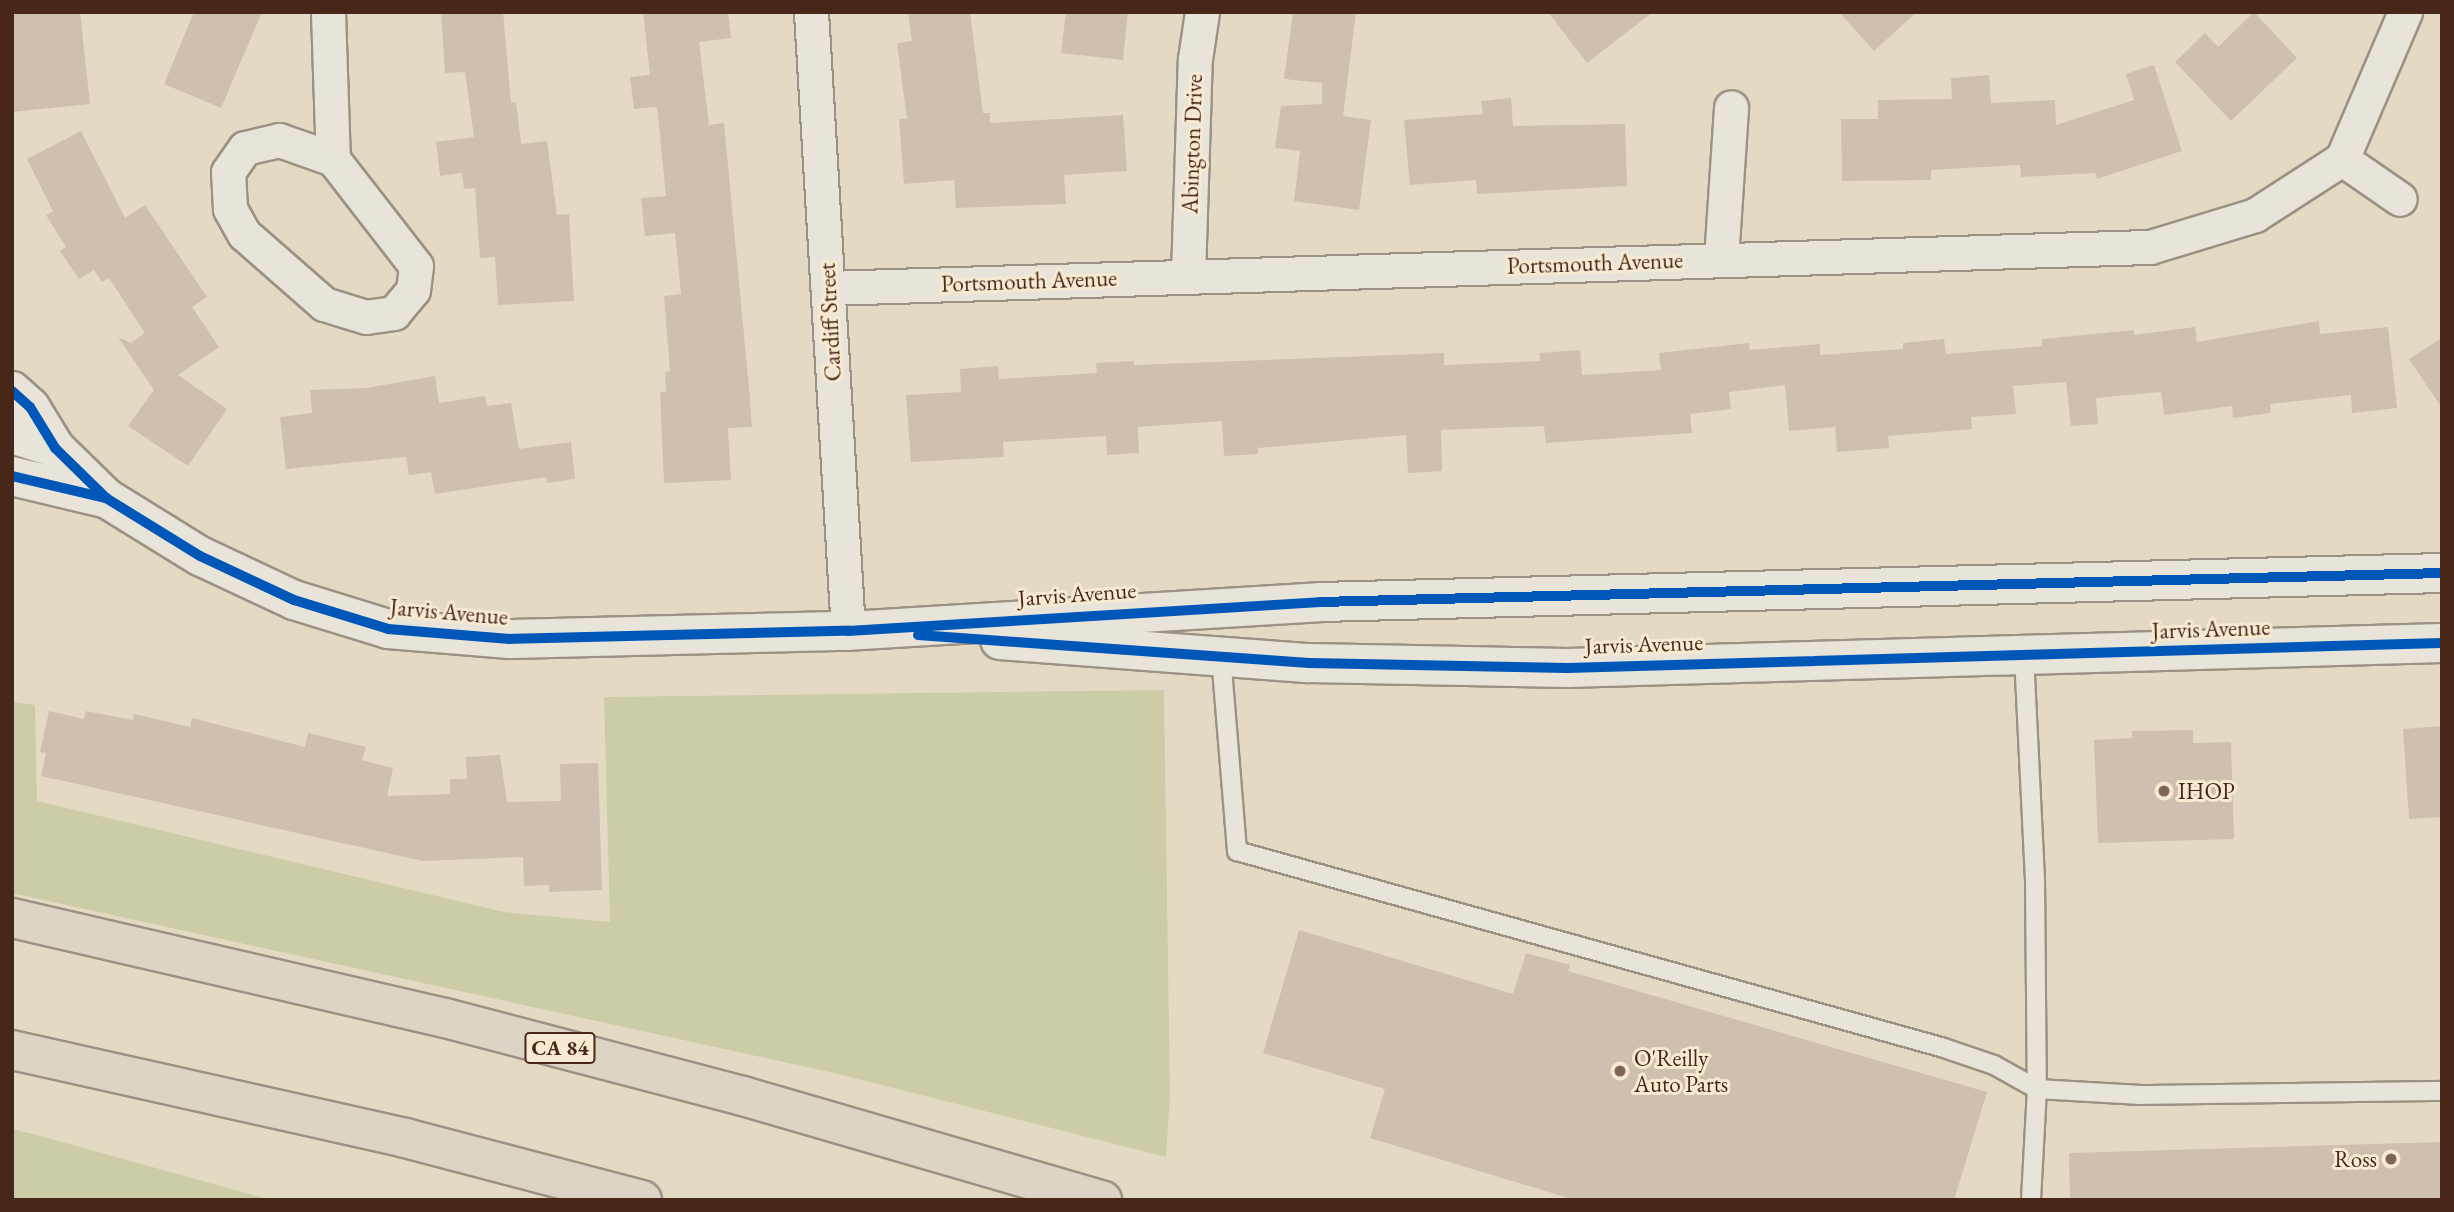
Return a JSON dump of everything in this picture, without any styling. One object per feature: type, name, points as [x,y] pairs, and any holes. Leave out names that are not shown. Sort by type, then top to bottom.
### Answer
[{"type":"highway","name":"CA 84","points":[[12,919],[445,1018],[743,1096],[1102,1200]]},
{"type":"highway","points":[[12,1049],[405,1138],[642,1200]]},
{"type":"street","points":[[328,12],[333,159],[416,266],[413,290],[394,313],[366,317],[324,304],[244,234],[230,209],[228,172],[245,148],[279,140],[333,159]]},
{"type":"street","name":"Cardiff Street","points":[[811,12],[848,631]]},
{"type":"street","name":"Abington Drive","points":[[1188,276],[1195,59],[1202,12]]},
{"type":"street","points":[[2400,199],[2342,159],[2405,12]]},
{"type":"street","points":[[1721,259],[1731,107]]},
{"type":"street","name":"Portsmouth Avenue","points":[[828,288],[2150,247],[2255,215],[2342,159]]},
{"type":"street","points":[[12,391],[30,407],[55,448]]},
{"type":"street","name":"Jarvis Avenue","points":[[12,434],[55,448],[106,498],[200,556],[294,600],[388,629],[510,639],[848,631],[1320,601],[2442,573]]},
{"type":"street","points":[[12,477],[106,498]]},
{"type":"street","name":"Jarvis Avenue","points":[[848,631],[1309,663],[1567,668],[2442,643]]},
{"type":"lane","points":[[2024,655],[2035,879],[2037,1089],[2031,1200]]},
{"type":"lane","points":[[1221,656],[1237,851],[1941,1048],[1994,1065],[2037,1089],[2141,1095],[2442,1091]]},
{"type":"green space","points":[[1164,690],[1170,1096],[1166,1157],[834,1073],[12,893],[12,702],[35,705],[37,801],[504,912],[610,922],[604,697]]},
{"type":"green space","points":[[12,1129],[37,1135],[271,1200],[12,1200]]},
{"type":"building","points":[[12,12],[80,12],[90,104],[12,112]]},
{"type":"building","points":[[194,12],[262,12],[221,108],[164,84]]},
{"type":"building","points":[[441,12],[503,12],[511,103],[516,102],[521,144],[547,141],[557,215],[569,214],[574,301],[498,305],[495,257],[480,258],[475,188],[464,189],[462,173],[440,176],[436,142],[474,137],[465,72],[445,73]]},
{"type":"building","points":[[643,12],[728,12],[731,38],[699,42],[709,125],[724,123],[752,427],[728,428],[731,480],[664,483],[660,392],[666,392],[665,372],[670,371],[664,296],[681,294],[675,233],[645,236],[641,198],[666,196],[657,107],[634,109],[630,77],[650,75]]},
{"type":"building","points":[[908,12],[970,12],[983,113],[990,113],[990,123],[1123,115],[1127,171],[1064,175],[1066,204],[956,208],[954,180],[904,184],[899,119],[907,119],[897,43],[912,41]]},
{"type":"building","points":[[1066,12],[1128,12],[1123,60],[1061,53]]},
{"type":"building","points":[[1293,12],[1356,12],[1343,116],[1371,120],[1359,210],[1294,201],[1300,151],[1275,148],[1281,106],[1322,104],[1322,83],[1284,79]]},
{"type":"building","points":[[1548,12],[1653,12],[1587,63]]},
{"type":"building","points":[[1839,12],[1917,12],[1874,51]]},
{"type":"building","points":[[2254,12],[2297,58],[2231,121],[2175,62],[2205,33],[2218,47]]},
{"type":"building","points":[[2154,65],[2182,151],[2097,179],[2095,173],[2021,177],[2020,165],[1931,170],[1931,180],[1842,181],[1841,119],[1878,119],[1878,100],[1952,99],[1951,78],[1989,75],[1991,103],[2055,100],[2056,125],[2134,100],[2126,74]]},
{"type":"building","points":[[1511,98],[1513,126],[1625,124],[1627,186],[1477,194],[1476,180],[1410,185],[1404,120],[1483,114],[1481,101]]},
{"type":"building","points":[[81,131],[125,218],[145,205],[207,297],[192,307],[219,347],[178,375],[227,409],[188,466],[128,426],[154,390],[118,337],[131,343],[145,333],[109,278],[102,282],[94,270],[79,279],[60,251],[66,247],[46,215],[53,211],[27,159]]},
{"type":"building","points":[[2319,321],[2320,334],[2388,327],[2397,408],[2352,413],[2351,395],[2270,404],[2271,413],[2233,418],[2232,406],[2164,415],[2161,392],[2096,398],[2098,424],[2071,426],[2066,382],[2013,386],[2016,414],[1971,417],[1972,429],[1888,436],[1889,448],[1837,452],[1835,427],[1789,431],[1785,385],[1729,392],[1731,409],[1690,414],[1692,433],[1546,443],[1544,426],[1441,430],[1442,471],[1408,473],[1406,435],[1258,448],[1258,454],[1224,456],[1222,421],[1138,427],[1139,453],[1107,455],[1106,436],[1003,442],[1004,457],[911,462],[906,395],[961,392],[960,369],[998,366],[999,379],[1097,373],[1096,363],[1134,361],[1134,365],[1444,353],[1444,365],[1540,361],[1539,353],[1580,350],[1582,375],[1661,370],[1659,353],[1749,343],[1750,350],[1820,344],[1820,355],[1903,349],[1903,343],[1944,339],[1946,354],[2042,346],[2042,339],[2134,330],[2134,335],[2195,327],[2197,342]]},
{"type":"building","points":[[2442,338],[2442,408],[2409,359]]},
{"type":"building","points":[[435,376],[439,403],[485,396],[487,406],[511,403],[519,449],[571,442],[575,479],[547,483],[546,477],[435,494],[431,472],[409,475],[406,457],[286,469],[280,417],[312,413],[310,390],[366,388]]},
{"type":"building","points":[[49,711],[84,719],[86,711],[133,720],[134,714],[190,727],[192,718],[305,747],[308,733],[366,747],[362,760],[393,768],[387,796],[450,794],[450,779],[467,779],[466,757],[500,755],[507,802],[561,801],[560,764],[598,763],[602,890],[549,892],[549,885],[524,886],[523,857],[423,861],[41,776],[46,753],[40,752]]},
{"type":"building","points":[[2442,726],[2442,817],[2409,819],[2403,729]]},
{"type":"building","name":"IHOP","points":[[2193,730],[2193,743],[2231,742],[2234,839],[2098,843],[2094,740],[2132,738],[2132,731]]},
{"type":"building","name":"O'Reilly Auto Parts","points":[[1299,930],[1513,994],[1526,953],[1570,965],[1568,971],[1987,1092],[1954,1200],[1575,1200],[1370,1138],[1385,1089],[1263,1053]]},
{"type":"building","points":[[2442,1142],[2442,1200],[2070,1200],[2069,1153]]},
{"type":"cycle path","points":[[12,391],[30,407],[55,448],[106,498],[200,556],[294,600],[388,629],[510,639],[848,631],[1320,602],[2442,573]]},
{"type":"cycle path","points":[[12,476],[106,498]]},
{"type":"cycle path","points":[[918,635],[1309,663],[1567,668],[2442,643]]},
{"type":"place","name":"IHOP","points":[[2164,791]]},
{"type":"place","name":"O'Reilly Auto Parts","points":[[1620,1071]]},
{"type":"place","name":"Ross","points":[[2391,1159]]}]
